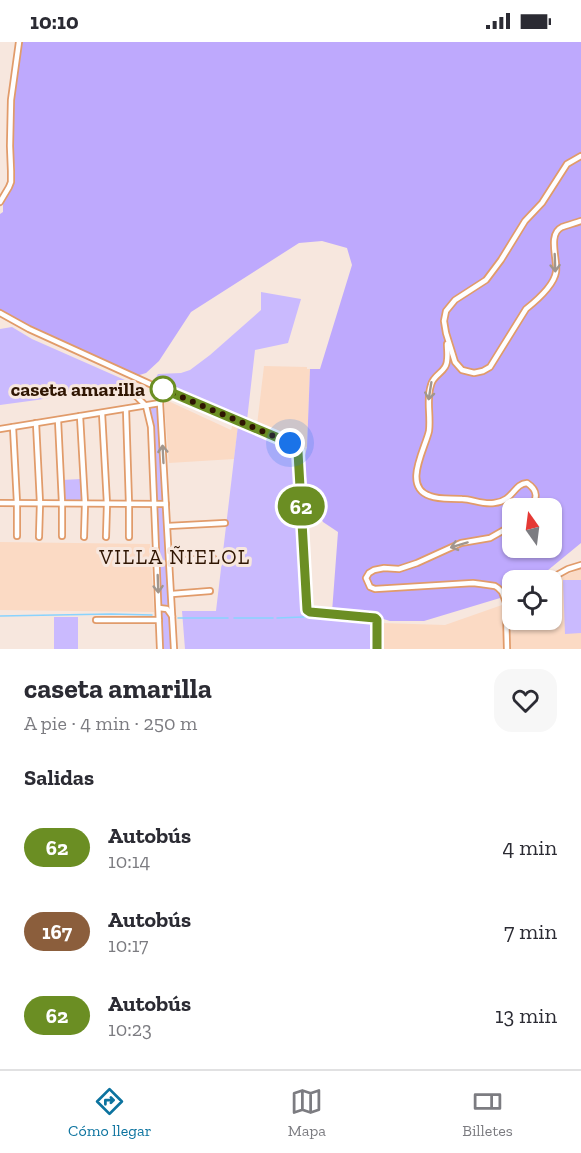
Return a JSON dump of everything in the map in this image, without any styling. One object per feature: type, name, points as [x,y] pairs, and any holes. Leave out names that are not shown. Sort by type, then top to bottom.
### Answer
[{"type":"street","points":[[0,202],[11,182],[11,100],[19,42]]},
{"type":"street","points":[[502,501],[492,504],[464,499],[430,497],[421,492],[416,482],[418,464],[428,436],[430,387],[435,376],[446,367],[446,311],[455,300],[486,280],[525,221],[542,203],[567,164],[581,156]]},
{"type":"street","points":[[447,338],[455,362],[462,370],[474,373],[490,367],[526,309],[535,302],[554,279],[557,271],[555,236],[558,231],[562,227],[581,221]]},
{"type":"street","points":[[0,313],[29,329],[297,448],[307,610],[375,618],[377,620],[377,649]]},
{"type":"street","points":[[163,389],[160,404],[174,649]]},
{"type":"street","points":[[133,393],[146,406],[151,427],[160,649]]},
{"type":"street","points":[[0,429],[160,404]]},
{"type":"street","points":[[126,409],[129,537]]},
{"type":"street","points":[[102,413],[107,504],[106,537]]},
{"type":"street","points":[[80,416],[85,504],[84,537]]},
{"type":"street","points":[[58,420],[62,536]]},
{"type":"street","points":[[36,423],[40,503],[39,537]]},
{"type":"street","points":[[13,427],[17,536]]},
{"type":"street","points":[[507,498],[520,484],[527,483],[534,488],[536,498]]},
{"type":"street","points":[[0,503],[166,504]]},
{"type":"street","points":[[168,526],[225,523]]},
{"type":"street","points":[[502,531],[490,538],[461,543],[399,569],[374,570],[366,578],[370,587],[375,589],[473,583],[495,586],[502,592]]},
{"type":"street","points":[[170,561],[213,558]]},
{"type":"street","points":[[562,572],[581,565]]},
{"type":"street","points":[[172,594],[210,591]]},
{"type":"street","points":[[159,608],[167,609],[173,618]]},
{"type":"street","points":[[96,620],[159,620]]},
{"type":"street","points":[[507,630],[507,649]]},
{"type":"shaded area","points":[[20,42],[581,42],[581,543],[548,570],[502,570],[502,597],[424,621],[390,621],[367,614],[332,612],[338,532],[323,522],[308,493],[304,460],[307,447],[310,369],[320,369],[352,265],[347,248],[322,241],[299,243],[191,312],[159,361],[146,373],[133,377],[0,313],[0,214],[3,212],[3,204],[13,187],[15,171],[12,146],[12,102]]},
{"type":"shaded area","points":[[261,292],[301,299],[288,343],[255,350],[247,420],[153,382],[158,374],[181,373],[190,370],[210,355],[261,310]]},
{"type":"shaded area","points":[[12,327],[32,339],[134,384],[0,405],[0,329]]},
{"type":"shaded area","points":[[264,366],[307,367],[310,369],[307,447],[298,446],[296,442],[257,425]]},
{"type":"shaded area","points":[[164,399],[231,430],[233,424],[238,425],[234,459],[169,463]]},
{"type":"shaded area","points":[[159,405],[165,503],[155,503],[148,407]]},
{"type":"shaded area","points":[[238,425],[294,449],[304,618],[370,622],[373,625],[373,649],[185,649],[182,611],[216,611]]},
{"type":"shaded area","points":[[81,479],[82,500],[63,501],[62,480]]},
{"type":"shaded area","points":[[160,505],[164,506],[170,605],[161,605],[156,508]]},
{"type":"shaded area","points":[[0,542],[150,544],[154,612],[0,610]]},
{"type":"shaded area","points":[[581,569],[581,649],[511,649],[510,630],[562,630],[562,577]]},
{"type":"shaded area","points":[[563,580],[581,580],[581,633],[565,634]]},
{"type":"shaded area","points":[[502,605],[504,649],[382,649],[381,623],[445,625]]},
{"type":"shaded area","points":[[161,609],[170,614],[173,649],[163,649]]},
{"type":"shaded area","points":[[54,617],[78,617],[78,649],[54,649]]},
{"type":"waterway","points":[[0,616],[152,615]]},
{"type":"waterway","points":[[277,618],[329,616],[373,621]]},
{"type":"waterway","points":[[178,618],[228,618]]},
{"type":"waterway","points":[[234,618],[273,618]]},
{"type":"bus line","name":"62","points":[[163,389],[297,448],[307,610],[330,615],[375,618],[377,620],[377,649]]},
{"type":"place","name":"caseta amarilla","points":[[163,389]]},
{"type":"district","name":"VILLA ÑIELOL","points":[[175,556]]},
{"type":"route","points":[[163,389],[290,443]]}]
